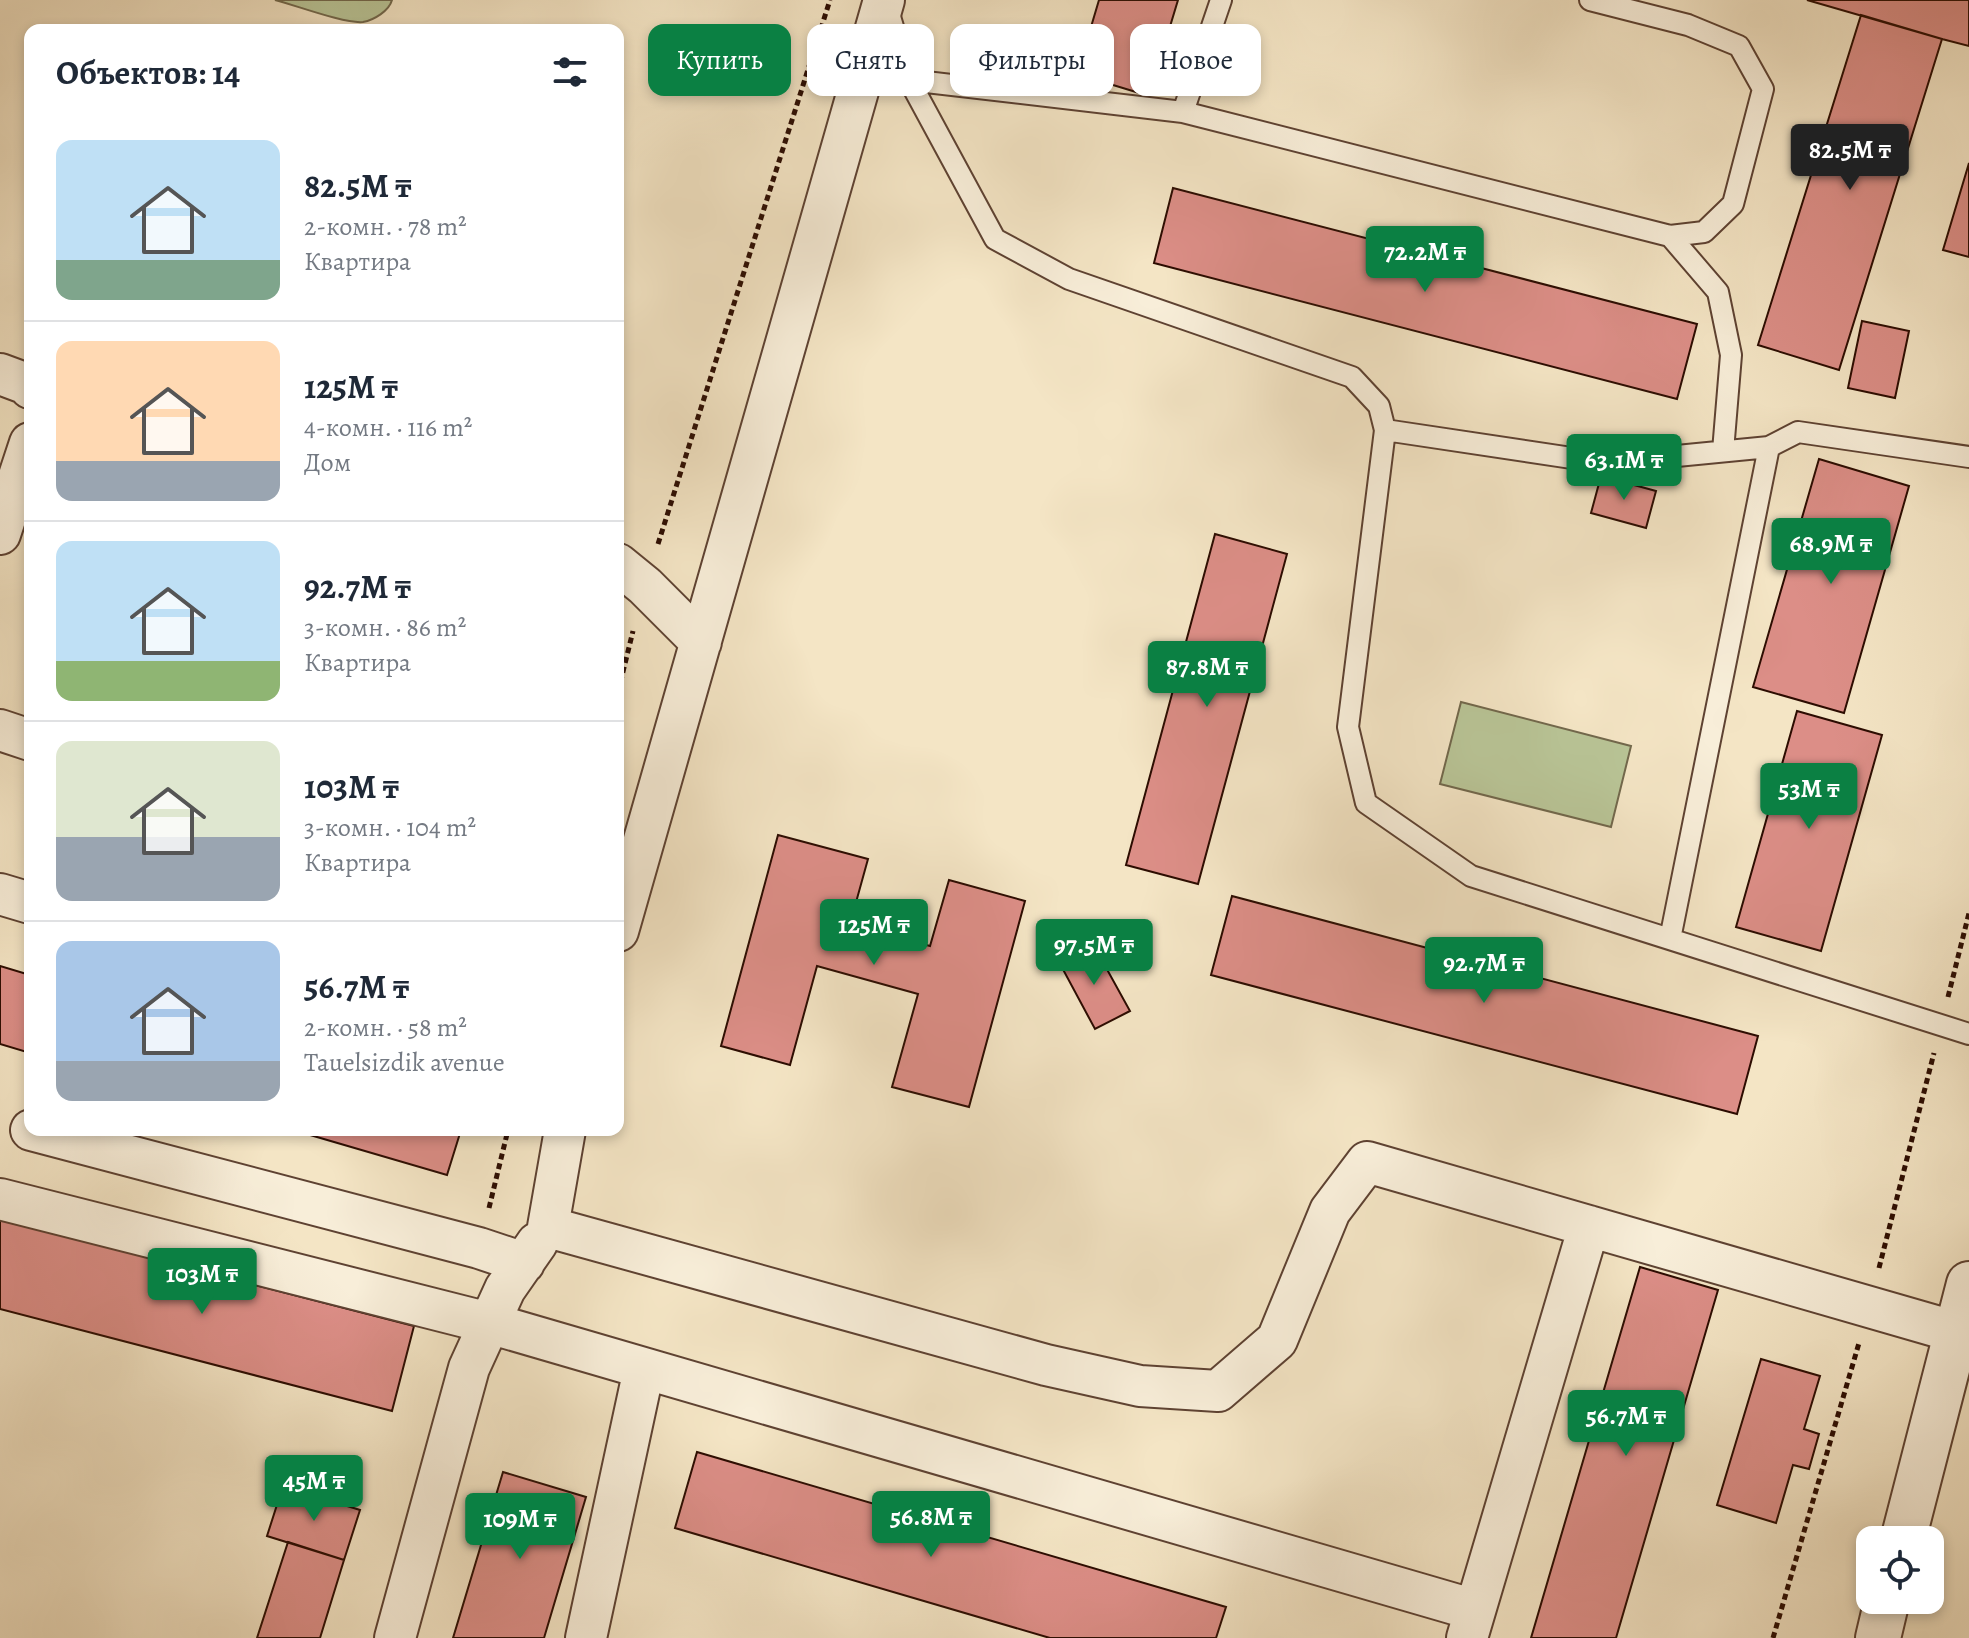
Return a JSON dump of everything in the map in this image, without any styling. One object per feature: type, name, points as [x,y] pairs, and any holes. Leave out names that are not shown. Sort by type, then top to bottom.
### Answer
[{"type":"street","points":[[624,910],[885,0]]},
{"type":"street","points":[[13,513],[24,468]]},
{"type":"street","points":[[631,575],[701,642]]},
{"type":"street","points":[[0,730],[24,738]]},
{"type":"street","points":[[0,894],[24,901]]},
{"type":"street","points":[[0,1122],[24,1128]]},
{"type":"street","points":[[54,1136],[479,1248],[524,1263]]},
{"type":"street","points":[[395,1638],[469,1368],[505,1289],[548,1227],[564,1136]]},
{"type":"street","points":[[548,1227],[1046,1365],[1140,1386],[1218,1391],[1277,1340],[1330,1211],[1367,1162],[1956,1332]]},
{"type":"street","points":[[0,1199],[489,1323],[1471,1624],[1589,1226]]},
{"type":"street","points":[[1907,1526],[1969,1284]]},
{"type":"street","points":[[586,1638],[644,1369]]},
{"type":"street","points":[[1878,1638],[1884,1614]]},
{"type":"lane","points":[[885,0],[892,24]]},
{"type":"lane","points":[[1183,112],[1221,0]]},
{"type":"lane","points":[[934,83],[1183,112],[1670,236],[1704,232],[1733,204],[1763,89],[1739,46],[1688,25],[1590,0]]},
{"type":"lane","points":[[918,96],[995,239],[1069,279],[1352,377],[1379,406],[1385,430],[1348,727],[1366,803],[1471,876],[1969,1034]]},
{"type":"lane","points":[[1670,236],[1718,292],[1731,355],[1723,451]]},
{"type":"lane","points":[[1385,430],[1605,463],[1769,447],[1798,432],[1969,457]]},
{"type":"lane","points":[[1670,939],[1769,447]]},
{"type":"path","points":[[624,638],[631,575],[830,0]]},
{"type":"path","points":[[479,1248],[507,1136]]},
{"type":"green space","points":[[275,0],[392,0],[388,8],[372,19],[355,22]]},
{"type":"green space","points":[[1461,702],[1631,746],[1611,827],[1440,784]]},
{"type":"building","points":[[1099,0],[1178,0],[1171,24],[1130,24],[1130,90],[1114,85],[1114,24],[1092,24]]},
{"type":"building","points":[[1807,0],[1969,0],[1969,46],[1942,39]]},
{"type":"building","points":[[1861,15],[1942,39],[1839,370],[1758,345]]},
{"type":"building","points":[[1969,163],[1969,257],[1943,250]]},
{"type":"building","points":[[1173,188],[1697,324],[1677,399],[1154,263]]},
{"type":"building","points":[[1862,321],[1909,331],[1895,398],[1848,388]]},
{"type":"building","points":[[1819,459],[1909,486],[1844,713],[1753,687]]},
{"type":"building","points":[[1601,476],[1656,491],[1646,528],[1591,513]]},
{"type":"building","points":[[1215,534],[1287,554],[1198,884],[1126,865]]},
{"type":"building","points":[[1797,711],[1882,735],[1821,951],[1736,927]]},
{"type":"building","points":[[778,835],[868,859],[850,924],[930,946],[949,880],[1025,901],[969,1107],[892,1087],[918,994],[817,966],[790,1065],[721,1046]]},
{"type":"building","points":[[1232,896],[1758,1036],[1737,1114],[1211,975]]},
{"type":"building","points":[[1093,944],[1130,1011],[1095,1029],[1059,962]]},
{"type":"building","points":[[0,966],[24,973],[24,1051],[0,1044]]},
{"type":"building","points":[[314,1136],[459,1136],[447,1175]]},
{"type":"building","points":[[0,1219],[414,1326],[392,1411],[0,1309]]},
{"type":"building","points":[[1640,1267],[1718,1290],[1616,1638],[1531,1638]]},
{"type":"building","points":[[1761,1359],[1820,1376],[1804,1429],[1819,1434],[1809,1469],[1793,1465],[1776,1523],[1717,1505]]},
{"type":"building","points":[[697,1452],[1226,1607],[1216,1638],[1050,1638],[675,1528]]},
{"type":"building","points":[[503,1472],[586,1497],[544,1638],[453,1638]]},
{"type":"building","points":[[283,1486],[360,1510],[344,1560],[267,1536]]},
{"type":"building","points":[[288,1542],[344,1560],[320,1638],[257,1638]]}]
